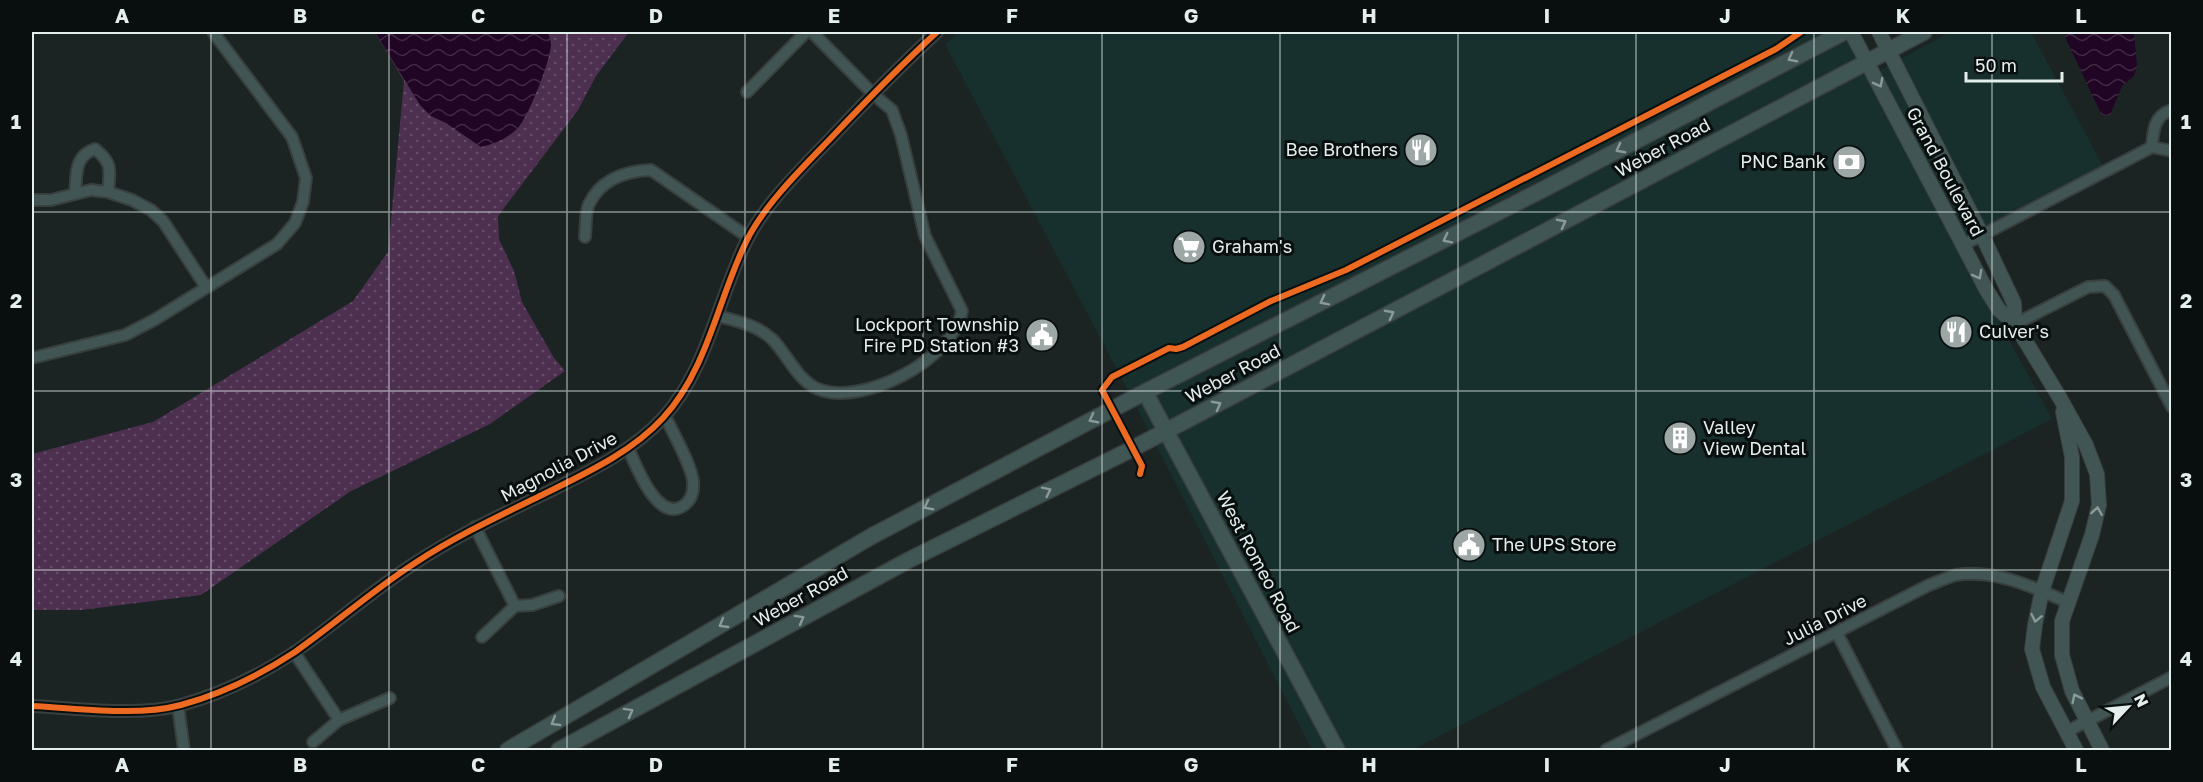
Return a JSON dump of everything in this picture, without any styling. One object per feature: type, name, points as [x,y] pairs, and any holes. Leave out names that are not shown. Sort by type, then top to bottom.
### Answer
[{"type":"main road","name":"Weber Road","points":[[508,750],[872,536],[1144,392],[1544,189],[1844,32]]},
{"type":"main road","name":"Weber Road","points":[[560,750],[908,561],[1166,432],[1924,32]]},
{"type":"main road","name":"West Romeo Road","points":[[1144,392],[1337,750]]},
{"type":"street","points":[[32,358],[125,335],[154,320],[277,244],[295,223],[303,202],[306,178],[292,137],[213,32]]},
{"type":"street","points":[[747,92],[806,32]]},
{"type":"street","points":[[718,316],[755,327],[771,339],[799,374],[816,389],[832,393],[855,392],[902,377],[926,361],[952,336],[960,323],[962,311],[925,236],[892,110],[873,94],[812,32]]},
{"type":"street","name":"Magnolia Drive","points":[[32,706],[139,711],[178,706],[217,693],[257,675],[294,652],[416,562],[475,527],[575,478],[643,438],[665,416],[683,391],[718,316],[730,279],[748,237],[798,171],[937,32]]},
{"type":"street","name":"Grand Boulevard","points":[[1851,32],[1999,310],[2015,324],[2060,398],[2086,445],[2097,474],[2099,505],[2092,535],[2062,621],[2062,655],[2072,691],[2102,750]]},
{"type":"street","name":"Grand Boulevard","points":[[1879,32],[2014,303],[2015,324]]},
{"type":"street","points":[[2152,147],[2154,128],[2172,102]]},
{"type":"street","points":[[1964,245],[2152,147],[2172,151]]},
{"type":"street","points":[[75,193],[77,166],[82,156],[95,149],[105,157],[110,167],[108,192]]},
{"type":"street","points":[[585,237],[588,205],[603,184],[620,174],[651,170],[748,237]]},
{"type":"street","points":[[32,200],[51,200],[91,190],[108,192],[132,200],[151,210],[163,221],[206,287]]},
{"type":"street","points":[[2015,324],[2088,287],[2105,286],[2114,295],[2172,407]]},
{"type":"street","name":"Grand Boulevard","points":[[2060,398],[2073,457],[2072,501],[2042,591],[2034,625],[2032,649],[2043,687],[2076,750]]},
{"type":"street","points":[[628,448],[653,497],[661,505],[681,508],[689,501],[693,493],[693,480],[665,416]]},
{"type":"street","points":[[475,527],[515,606]]},
{"type":"street","name":"Julia Drive","points":[[1606,750],[1929,585],[1953,576],[1982,573],[2042,591],[2069,603]]},
{"type":"street","points":[[482,637],[515,606],[532,605],[560,596]]},
{"type":"street","points":[[1837,633],[1897,750]]},
{"type":"street","points":[[294,652],[339,720]]},
{"type":"street","points":[[2066,732],[2172,677]]},
{"type":"street","points":[[313,742],[339,720],[390,698]]},
{"type":"street","points":[[178,706],[184,750]]},
{"type":"shaded area","points":[[375,32],[629,32],[596,76],[578,110],[498,216],[499,239],[514,271],[522,302],[554,358],[565,371],[490,424],[351,491],[201,595],[81,610],[32,610],[32,454],[153,422],[353,301],[388,252],[404,81]]},
{"type":"shaded area","points":[[959,32],[1843,32],[1868,77],[1950,32],[2031,32],[2104,168],[1957,243],[2052,419],[1413,750],[1312,750],[1132,398],[945,44]]},
{"type":"water","points":[[375,32],[548,32],[551,45],[543,75],[523,121],[506,138],[481,147],[446,123],[431,116],[420,105]]},
{"type":"water","points":[[2065,32],[2134,32],[2137,65],[2134,76],[2122,86],[2110,115],[2102,116],[2065,37]]},
{"type":"cycle path","points":[[32,706],[107,711],[164,709],[196,701],[225,689],[254,676],[295,652],[384,584],[430,553],[590,471],[636,442],[663,418],[691,378],[737,262],[747,240],[764,213],[785,186],[883,84],[937,32]]},
{"type":"cycle path","points":[[1140,474],[1142,466],[1102,390],[1112,377],[1169,348],[1183,347],[1271,301],[1346,270],[1776,49],[1801,32]]},
{"type":"place","name":"Bee Brothers","points":[[1421,150]]},
{"type":"place","name":"PNC Bank","points":[[1849,162]]},
{"type":"place","name":"Graham's","points":[[1189,247]]},
{"type":"place","name":"Culver's","points":[[1956,332]]},
{"type":"place","name":"Lockport Township Fire PD Station #3","points":[[1042,335]]},
{"type":"place","name":"Valley View Dental","points":[[1680,438]]},
{"type":"place","name":"The UPS Store","points":[[1469,545]]}]
